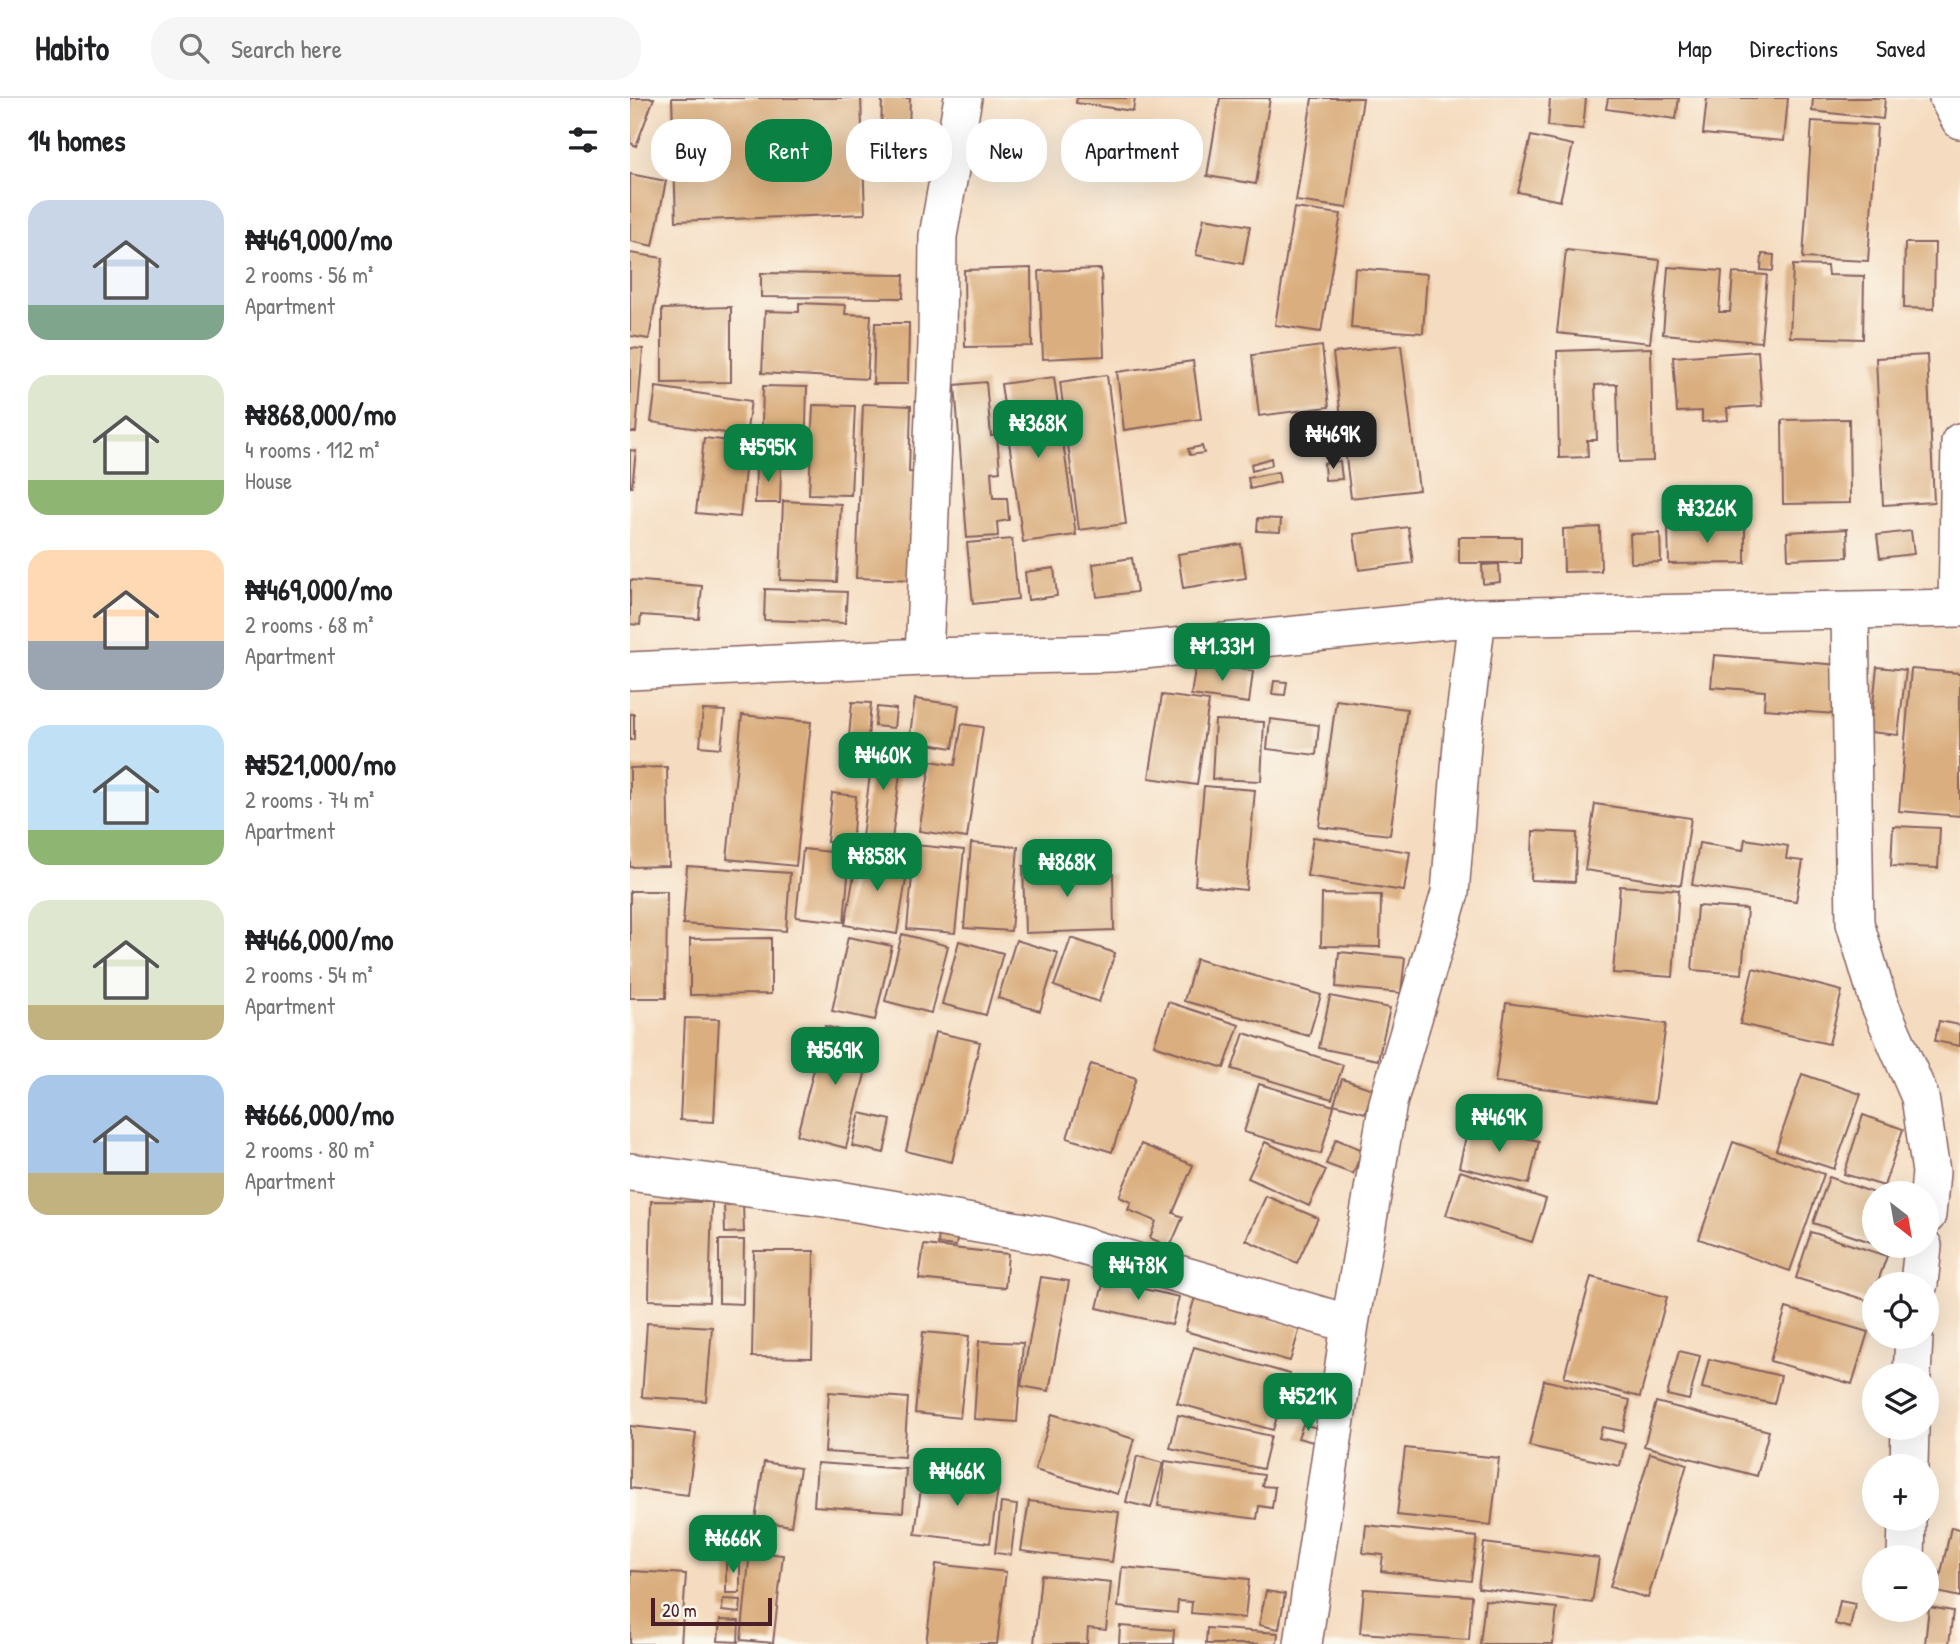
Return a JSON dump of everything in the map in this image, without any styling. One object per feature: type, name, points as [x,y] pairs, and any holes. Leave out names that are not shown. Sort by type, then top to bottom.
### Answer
[{"type":"street","points":[[924,657],[937,344],[938,236],[963,98]]},
{"type":"street","points":[[1948,98],[1960,120]]},
{"type":"street","points":[[630,671],[924,657],[1113,653],[1477,617],[1958,608],[1960,442]]},
{"type":"street","points":[[1850,612],[1855,923],[1879,1003],[1920,1097],[1930,1181]]},
{"type":"street","points":[[1303,1644],[1350,1324],[1388,1103],[1450,893],[1463,732],[1477,617]]},
{"type":"street","points":[[630,1172],[839,1200],[1048,1236],[1350,1324]]},
{"type":"building","points":[[630,98],[654,98],[636,146],[630,143]]},
{"type":"building","points":[[672,98],[861,98],[862,119],[846,119],[846,182],[864,182],[865,214],[676,221],[675,182],[731,182],[731,119],[673,119]]},
{"type":"building","points":[[882,98],[910,98],[909,119],[881,119]]},
{"type":"building","points":[[1077,98],[1135,98],[1133,111],[1076,103]]},
{"type":"building","points":[[1220,98],[1270,98],[1256,184],[1207,176]]},
{"type":"building","points":[[1312,98],[1363,98],[1347,208],[1296,201]]},
{"type":"building","points":[[1550,98],[1586,98],[1583,129],[1548,126]]},
{"type":"building","points":[[1608,98],[1679,98],[1676,119],[1606,109]]},
{"type":"building","points":[[1707,98],[1788,98],[1784,141],[1703,134]]},
{"type":"building","points":[[1813,98],[1885,98],[1883,119],[1812,111]]},
{"type":"building","points":[[1812,121],[1877,125],[1868,261],[1803,258]]},
{"type":"building","points":[[1531,136],[1573,145],[1560,201],[1518,192]]},
{"type":"building","points":[[630,174],[651,178],[651,182],[666,182],[653,246],[630,241]]},
{"type":"building","points":[[1294,208],[1341,214],[1321,332],[1275,325]]},
{"type":"building","points":[[1204,218],[1250,226],[1243,264],[1196,255]]},
{"type":"building","points":[[1905,243],[1935,243],[1934,309],[1904,308]]},
{"type":"building","points":[[1566,250],[1660,260],[1650,343],[1557,333]]},
{"type":"building","points":[[630,253],[663,258],[649,339],[630,336]]},
{"type":"building","points":[[1762,254],[1774,255],[1773,271],[1761,270]]},
{"type":"building","points":[[1793,265],[1827,266],[1828,275],[1864,276],[1863,339],[1790,337]]},
{"type":"building","points":[[1668,267],[1722,271],[1719,312],[1730,312],[1733,273],[1767,275],[1761,342],[1663,334]]},
{"type":"building","points":[[1031,268],[1032,346],[965,347],[964,270]]},
{"type":"building","points":[[1355,268],[1427,274],[1423,333],[1351,328]]},
{"type":"building","points":[[1101,269],[1104,356],[1043,359],[1039,271]]},
{"type":"building","points":[[761,273],[904,275],[903,298],[761,297]]},
{"type":"building","points":[[799,303],[846,305],[845,314],[871,315],[867,379],[762,373],[765,311],[799,312]]},
{"type":"building","points":[[731,307],[731,382],[662,383],[662,309]]},
{"type":"building","points":[[875,323],[909,323],[908,384],[873,384]]},
{"type":"building","points":[[1401,345],[1419,490],[1351,498],[1333,353]]},
{"type":"building","points":[[1322,346],[1329,407],[1259,416],[1252,355]]},
{"type":"building","points":[[630,348],[643,349],[636,432],[630,432]]},
{"type":"building","points":[[1651,348],[1653,461],[1619,462],[1617,384],[1595,385],[1597,440],[1587,440],[1588,457],[1559,458],[1557,351]]},
{"type":"building","points":[[1758,351],[1762,406],[1727,408],[1728,420],[1702,422],[1702,411],[1677,412],[1673,357]]},
{"type":"building","points":[[1927,355],[1934,502],[1883,505],[1876,358]]},
{"type":"building","points":[[1193,361],[1201,419],[1124,430],[1117,372]]},
{"type":"building","points":[[1107,375],[1126,524],[1079,530],[1060,382]]},
{"type":"building","points":[[1054,377],[1076,535],[1023,542],[1001,384]]},
{"type":"building","points":[[986,382],[991,436],[997,435],[1000,471],[991,472],[993,498],[1007,498],[1009,520],[997,522],[998,536],[967,538],[955,385]]},
{"type":"building","points":[[763,386],[807,387],[805,463],[761,461]]},
{"type":"building","points":[[656,387],[751,401],[746,436],[651,422]]},
{"type":"building","points":[[863,404],[911,406],[909,472],[922,473],[918,580],[856,578]]},
{"type":"building","points":[[813,405],[855,406],[851,495],[809,494]]},
{"type":"building","points":[[1849,419],[1850,503],[1783,504],[1782,420]]},
{"type":"building","points":[[704,438],[748,443],[740,517],[696,513]]},
{"type":"building","points":[[1202,446],[1204,453],[1190,455],[1188,449]]},
{"type":"building","points":[[630,450],[636,451],[632,487],[630,487]]},
{"type":"building","points":[[1271,458],[1272,465],[1252,471],[1251,464]]},
{"type":"building","points":[[1340,461],[1342,479],[1325,480],[1324,463]]},
{"type":"building","points":[[756,465],[781,466],[780,503],[755,503]]},
{"type":"building","points":[[1278,472],[1280,482],[1250,489],[1248,478]]},
{"type":"building","points":[[783,501],[841,504],[837,582],[780,580]]},
{"type":"building","points":[[1258,518],[1281,519],[1280,532],[1257,531]]},
{"type":"building","points":[[1408,527],[1413,563],[1359,570],[1354,534]]},
{"type":"building","points":[[1600,527],[1601,571],[1564,572],[1563,529]]},
{"type":"building","points":[[1745,527],[1745,563],[1669,564],[1668,528]]},
{"type":"building","points":[[1847,529],[1848,557],[1788,559],[1787,532]]},
{"type":"building","points":[[1911,531],[1914,554],[1880,558],[1877,535]]},
{"type":"building","points":[[1660,533],[1661,562],[1631,563],[1630,534]]},
{"type":"building","points":[[1459,537],[1521,537],[1521,563],[1459,563]]},
{"type":"building","points":[[1012,539],[1018,599],[973,604],[967,543]]},
{"type":"building","points":[[1241,544],[1246,578],[1183,588],[1178,554]]},
{"type":"building","points":[[1132,558],[1137,592],[1097,597],[1093,564]]},
{"type":"building","points":[[1499,564],[1500,582],[1483,584],[1482,565]]},
{"type":"building","points":[[1054,568],[1057,596],[1028,600],[1025,572]]},
{"type":"building","points":[[630,580],[702,586],[699,619],[641,615],[640,625],[630,624]]},
{"type":"building","points":[[765,589],[847,592],[845,623],[764,620]]},
{"type":"building","points":[[1714,655],[1840,665],[1836,714],[1764,709],[1765,691],[1711,687]]},
{"type":"building","points":[[1196,663],[1253,671],[1249,703],[1191,695]]},
{"type":"building","points":[[1877,667],[1906,670],[1898,735],[1870,732]]},
{"type":"building","points":[[1911,669],[1960,673],[1960,816],[1899,811]]},
{"type":"building","points":[[1274,681],[1287,682],[1285,695],[1272,694]]},
{"type":"building","points":[[1162,695],[1209,701],[1197,785],[1149,778]]},
{"type":"building","points":[[915,699],[959,705],[953,748],[909,741]]},
{"type":"building","points":[[1336,700],[1407,709],[1390,835],[1319,827]]},
{"type":"building","points":[[852,702],[871,703],[868,738],[849,737]]},
{"type":"building","points":[[877,707],[896,709],[894,728],[875,726]]},
{"type":"building","points":[[703,710],[725,711],[721,748],[700,746]]},
{"type":"building","points":[[630,714],[634,714],[634,740],[630,740]]},
{"type":"building","points":[[742,715],[811,722],[796,866],[727,859]]},
{"type":"building","points":[[1270,719],[1319,725],[1316,755],[1267,749]]},
{"type":"building","points":[[1215,720],[1264,722],[1261,781],[1212,779]]},
{"type":"building","points":[[962,724],[983,727],[967,838],[919,831],[931,761],[955,765]]},
{"type":"building","points":[[850,743],[867,744],[864,767],[847,765]]},
{"type":"building","points":[[874,743],[903,747],[892,840],[862,837]]},
{"type":"building","points":[[667,767],[669,866],[630,867],[630,768]]},
{"type":"building","points":[[1204,786],[1255,790],[1246,890],[1195,885]]},
{"type":"building","points":[[832,793],[856,796],[852,844],[827,842]]},
{"type":"building","points":[[1595,804],[1691,818],[1681,885],[1585,870]]},
{"type":"building","points":[[1893,826],[1940,828],[1938,868],[1891,866]]},
{"type":"building","points":[[1533,831],[1577,833],[1575,882],[1531,880]]},
{"type":"building","points":[[1313,837],[1410,852],[1404,891],[1307,876]]},
{"type":"building","points":[[1745,839],[1788,846],[1786,859],[1803,861],[1796,901],[1692,885],[1699,843],[1743,850]]},
{"type":"building","points":[[971,843],[1018,847],[1011,931],[964,928]]},
{"type":"building","points":[[915,845],[964,850],[955,933],[907,929]]},
{"type":"building","points":[[803,849],[850,854],[844,922],[796,917]]},
{"type":"building","points":[[858,853],[909,861],[897,934],[845,925]]},
{"type":"building","points":[[1086,864],[1086,875],[1113,874],[1114,930],[1025,933],[1023,866]]},
{"type":"building","points":[[687,866],[790,873],[786,931],[683,924]]},
{"type":"building","points":[[1620,886],[1679,890],[1673,977],[1613,973]]},
{"type":"building","points":[[630,891],[667,891],[666,998],[630,998]]},
{"type":"building","points":[[1322,894],[1381,895],[1380,947],[1321,946]]},
{"type":"building","points":[[1697,906],[1747,909],[1742,974],[1692,970]]},
{"type":"building","points":[[902,934],[948,946],[931,1013],[885,1001]]},
{"type":"building","points":[[848,937],[892,946],[875,1020],[832,1011]]},
{"type":"building","points":[[771,938],[771,994],[690,995],[690,939]]},
{"type":"building","points":[[1071,938],[1115,953],[1099,1002],[1054,986]]},
{"type":"building","points":[[1016,940],[1058,953],[1040,1011],[998,998]]},
{"type":"building","points":[[959,941],[1003,953],[986,1015],[942,1004]]},
{"type":"building","points":[[1339,952],[1405,958],[1401,993],[1336,987]]},
{"type":"building","points":[[1196,959],[1321,995],[1309,1036],[1184,1001]]},
{"type":"building","points":[[1753,968],[1842,991],[1829,1044],[1740,1024]]},
{"type":"building","points":[[1330,996],[1390,1008],[1378,1060],[1319,1048]]},
{"type":"building","points":[[1168,1002],[1239,1025],[1224,1068],[1154,1045]]},
{"type":"building","points":[[1506,1003],[1666,1024],[1655,1103],[1495,1082]]},
{"type":"building","points":[[685,1018],[719,1019],[714,1122],[680,1120]]},
{"type":"building","points":[[1939,1021],[1960,1025],[1960,1046],[1935,1041]]},
{"type":"building","points":[[825,1026],[874,1039],[846,1148],[797,1135]]},
{"type":"building","points":[[935,1032],[980,1042],[952,1162],[906,1151]]},
{"type":"building","points":[[1244,1033],[1343,1065],[1332,1099],[1232,1069]]},
{"type":"building","points":[[1091,1064],[1136,1078],[1112,1152],[1067,1138]]},
{"type":"building","points":[[1802,1074],[1861,1094],[1834,1169],[1776,1150]]},
{"type":"building","points":[[1342,1079],[1373,1089],[1365,1113],[1334,1104]]},
{"type":"building","points":[[1259,1084],[1334,1106],[1321,1154],[1244,1132]]},
{"type":"building","points":[[860,1113],[891,1120],[884,1153],[852,1146]]},
{"type":"building","points":[[1863,1115],[1903,1129],[1886,1181],[1867,1181],[1844,1174]]},
{"type":"building","points":[[1469,1124],[1539,1141],[1529,1184],[1459,1167]]},
{"type":"building","points":[[1336,1139],[1363,1150],[1353,1174],[1326,1164]]},
{"type":"building","points":[[1265,1142],[1326,1170],[1309,1206],[1248,1178]]},
{"type":"building","points":[[1733,1142],[1824,1174],[1790,1271],[1699,1239]]},
{"type":"building","points":[[1141,1144],[1193,1165],[1173,1213],[1183,1217],[1170,1247],[1150,1238],[1156,1221],[1128,1210],[1131,1202],[1119,1197]]},
{"type":"building","points":[[1460,1171],[1546,1199],[1532,1242],[1446,1215]]},
{"type":"building","points":[[1829,1177],[1862,1189],[1862,1239],[1813,1223]]},
{"type":"building","points":[[1266,1196],[1318,1218],[1297,1263],[1246,1240]]},
{"type":"building","points":[[651,1201],[712,1202],[709,1302],[649,1300]]},
{"type":"building","points":[[743,1204],[744,1232],[725,1233],[724,1205]]},
{"type":"building","points":[[939,1230],[958,1233],[956,1246],[938,1244]]},
{"type":"building","points":[[1811,1232],[1862,1248],[1862,1258],[1886,1258],[1881,1272],[1862,1272],[1862,1299],[1796,1278]]},
{"type":"building","points":[[719,1240],[744,1240],[743,1304],[719,1303]]},
{"type":"building","points":[[924,1245],[1008,1254],[1005,1288],[919,1279]]},
{"type":"building","points":[[754,1251],[814,1251],[812,1358],[752,1357]]},
{"type":"building","points":[[1041,1277],[1069,1281],[1049,1391],[1021,1386]]},
{"type":"building","points":[[1591,1277],[1667,1297],[1640,1397],[1564,1377]]},
{"type":"building","points":[[1104,1280],[1179,1297],[1172,1325],[1097,1308]]},
{"type":"building","points":[[1195,1297],[1300,1328],[1290,1361],[1185,1331]]},
{"type":"building","points":[[1786,1308],[1862,1330],[1863,1349],[1852,1384],[1770,1361]]},
{"type":"building","points":[[647,1323],[712,1327],[706,1401],[642,1397]]},
{"type":"building","points":[[923,1332],[969,1336],[960,1418],[915,1413]]},
{"type":"building","points":[[979,1341],[1023,1343],[1017,1422],[974,1419]]},
{"type":"building","points":[[1194,1347],[1290,1374],[1273,1430],[1177,1403]]},
{"type":"building","points":[[1679,1351],[1700,1356],[1689,1400],[1667,1395]]},
{"type":"building","points":[[1709,1359],[1781,1376],[1774,1404],[1702,1388]]},
{"type":"building","points":[[1544,1380],[1630,1400],[1623,1431],[1602,1427],[1599,1438],[1625,1444],[1620,1466],[1529,1446]]},
{"type":"building","points":[[829,1392],[908,1398],[904,1457],[825,1452]]},
{"type":"building","points":[[1656,1402],[1769,1431],[1757,1476],[1644,1446]]},
{"type":"building","points":[[1052,1414],[1134,1439],[1118,1494],[1035,1470]]},
{"type":"building","points":[[1178,1415],[1271,1436],[1263,1469],[1170,1448]]},
{"type":"building","points":[[1303,1424],[1317,1428],[1313,1442],[1298,1438]]},
{"type":"building","points":[[630,1426],[696,1433],[688,1495],[630,1488]]},
{"type":"building","points":[[1405,1448],[1499,1458],[1491,1525],[1397,1515]]},
{"type":"building","points":[[1650,1453],[1687,1464],[1648,1598],[1610,1587]]},
{"type":"building","points":[[1137,1456],[1163,1463],[1151,1508],[1126,1502]]},
{"type":"building","points":[[1165,1461],[1264,1475],[1262,1486],[1275,1487],[1272,1508],[1259,1506],[1257,1519],[1158,1506]]},
{"type":"building","points":[[764,1462],[800,1468],[791,1526],[755,1520]]},
{"type":"building","points":[[817,1463],[906,1469],[903,1512],[814,1506]]},
{"type":"building","points":[[923,1473],[999,1482],[990,1543],[915,1534]]},
{"type":"building","points":[[1029,1501],[1119,1512],[1112,1562],[1021,1551]]},
{"type":"building","points":[[1001,1503],[1017,1505],[1011,1555],[995,1553]]},
{"type":"building","points":[[1366,1525],[1477,1537],[1471,1581],[1381,1571],[1383,1555],[1363,1553]]},
{"type":"building","points":[[1951,1527],[1960,1529],[1960,1597],[1939,1592]]},
{"type":"building","points":[[1484,1543],[1599,1558],[1592,1603],[1478,1588]]},
{"type":"building","points":[[750,1551],[783,1555],[773,1643],[741,1640]]},
{"type":"building","points":[[726,1557],[740,1557],[740,1593],[726,1593]]},
{"type":"building","points":[[936,1564],[1006,1572],[997,1644],[926,1644]]},
{"type":"building","points":[[1122,1567],[1249,1579],[1245,1618],[1191,1613],[1192,1602],[1178,1601],[1177,1613],[1118,1607]]},
{"type":"building","points":[[631,1571],[686,1574],[681,1644],[630,1644]]},
{"type":"building","points":[[1041,1575],[1111,1582],[1106,1630],[1088,1628],[1087,1644],[1034,1644]]},
{"type":"building","points":[[1364,1589],[1472,1596],[1469,1640],[1360,1633]]},
{"type":"building","points":[[1266,1591],[1285,1594],[1279,1629],[1259,1625]]},
{"type":"building","points":[[723,1599],[741,1600],[740,1613],[722,1611]]},
{"type":"building","points":[[1485,1600],[1557,1608],[1553,1644],[1480,1644]]},
{"type":"building","points":[[1840,1601],[1855,1604],[1850,1628],[1835,1624]]},
{"type":"building","points":[[1939,1609],[1953,1611],[1949,1644],[1925,1644],[1927,1622],[1939,1622]]},
{"type":"building","points":[[720,1620],[739,1621],[738,1642],[718,1641]]},
{"type":"building","points":[[1120,1626],[1174,1630],[1173,1644],[1119,1644]]},
{"type":"building","points":[[1207,1628],[1278,1633],[1277,1644],[1206,1644]]}]
